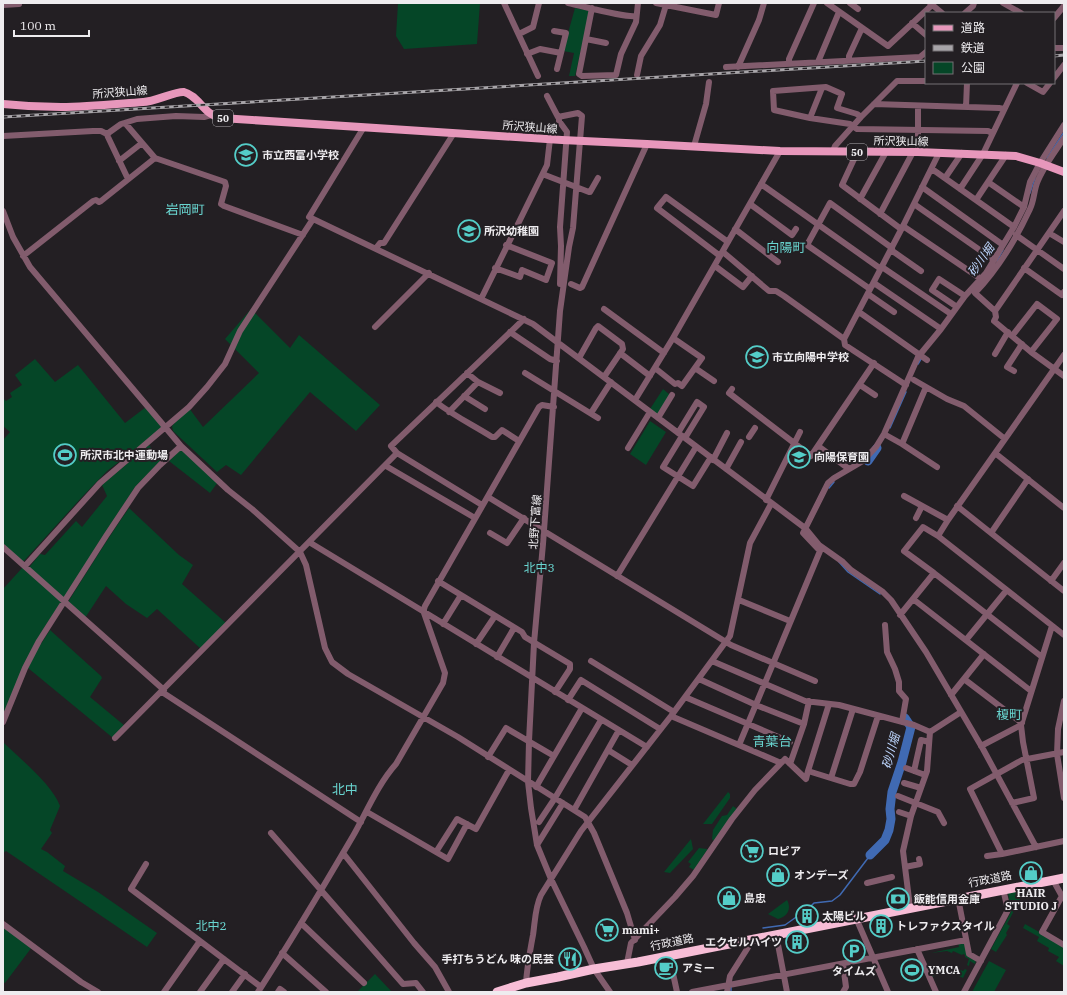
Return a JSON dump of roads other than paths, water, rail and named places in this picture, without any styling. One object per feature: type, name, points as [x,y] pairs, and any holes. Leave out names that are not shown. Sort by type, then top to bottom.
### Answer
[{"type":"highway","name":"行政道路","points":[[497,992],[594,969],[1064,878]]},
{"type":"main road","name":"所沢狭山線","points":[[3,104],[60,107],[144,102],[183,92],[192,97],[211,115],[221,118],[580,141],[780,151],[915,152],[1006,155],[1023,157],[1064,172]]},
{"type":"street","points":[[504,3],[538,76]]},
{"type":"street","points":[[519,34],[533,27],[539,3]]},
{"type":"street","points":[[568,3],[633,17],[636,16]]},
{"type":"street","points":[[592,8],[580,75],[616,75],[621,56],[636,22],[638,3]]},
{"type":"street","points":[[656,3],[716,15],[719,3]]},
{"type":"street","points":[[738,67],[759,20],[764,3]]},
{"type":"street","points":[[789,63],[789,59],[814,3]]},
{"type":"street","points":[[827,3],[888,46],[931,4],[941,12]]},
{"type":"street","points":[[850,3],[858,9]]},
{"type":"street","points":[[966,12],[973,6],[974,3]]},
{"type":"street","points":[[1003,3],[1018,12]]},
{"type":"street","points":[[3,5],[19,4]]},
{"type":"street","points":[[638,74],[642,56],[660,25],[666,5]]},
{"type":"street","points":[[1055,17],[1064,6]]},
{"type":"street","points":[[818,62],[839,12]]},
{"type":"street","points":[[912,23],[925,34]]},
{"type":"street","points":[[849,60],[849,56],[862,28]]},
{"type":"street","points":[[554,31],[566,33],[558,69]]},
{"type":"street","points":[[586,39],[606,43]]},
{"type":"street","points":[[528,54],[540,49],[561,53]]},
{"type":"street","points":[[726,67],[920,57],[925,53]]},
{"type":"street","points":[[1055,77],[1064,65]]},
{"type":"street","points":[[833,151],[835,146],[861,117],[898,81],[925,81]]},
{"type":"street","points":[[694,146],[706,104],[709,82]]},
{"type":"street","points":[[966,84],[966,107]]},
{"type":"street","points":[[960,189],[983,154],[1016,84]]},
{"type":"street","points":[[1029,84],[1043,92],[1049,84]]},
{"type":"street","points":[[861,117],[857,114],[837,108],[842,94],[826,87],[773,90],[774,110],[810,118],[850,124],[857,129],[988,131],[992,133]]},
{"type":"street","points":[[810,118],[822,88]]},
{"type":"street","points":[[547,96],[556,116],[559,117],[559,121],[567,131],[560,227],[560,311]]},
{"type":"street","points":[[874,104],[1004,109]]},
{"type":"street","points":[[880,214],[915,152],[918,130],[918,106]]},
{"type":"street","points":[[559,117],[577,113],[581,114],[582,116],[573,228],[560,311]]},
{"type":"street","points":[[107,134],[122,124],[137,119],[176,116],[204,117],[211,115]]},
{"type":"street","points":[[125,123],[155,158],[225,182],[226,186],[221,202],[224,206],[303,235]]},
{"type":"street","points":[[739,744],[820,551],[803,533],[828,483],[863,461],[876,447],[884,434],[920,354],[941,329],[965,296],[989,279],[1031,207],[1043,164],[1064,125]]},
{"type":"street","points":[[364,127],[309,217],[533,324],[636,400],[768,502],[806,529],[819,545],[837,560],[883,592],[891,600],[926,652],[998,774],[1036,847]]},
{"type":"street","points":[[3,136],[101,131],[107,134],[128,179]]},
{"type":"street","points":[[376,248],[380,243],[384,242],[454,133]]},
{"type":"street","points":[[1064,138],[1030,182],[1024,207],[994,260],[986,273],[980,279],[975,293],[995,311],[996,317],[994,321],[1031,352],[1064,376]]},
{"type":"street","points":[[480,299],[547,165],[550,139]]},
{"type":"street","points":[[119,161],[142,143]]},
{"type":"street","points":[[571,284],[580,288],[582,287],[647,144]]},
{"type":"street","points":[[636,400],[715,266],[780,151]]},
{"type":"street","points":[[856,152],[842,184],[880,214],[980,279]]},
{"type":"street","points":[[860,199],[886,152]]},
{"type":"street","points":[[844,339],[874,283],[939,153]]},
{"type":"street","points":[[945,178],[962,153]]},
{"type":"street","points":[[976,200],[1006,155]]},
{"type":"street","points":[[23,256],[93,201],[101,201],[155,158]]},
{"type":"street","points":[[932,169],[1014,227]]},
{"type":"street","points":[[545,175],[590,192],[598,178]]},
{"type":"street","points":[[988,182],[1024,207]]},
{"type":"street","points":[[761,184],[881,268],[951,314]]},
{"type":"street","points":[[922,187],[1003,245]]},
{"type":"street","points":[[728,242],[666,197],[657,208],[752,276],[769,291],[777,292],[844,339],[846,345],[906,385]]},
{"type":"street","points":[[894,312],[807,245],[830,203],[921,271]]},
{"type":"street","points":[[750,204],[792,235],[796,229]]},
{"type":"street","points":[[914,204],[994,260]]},
{"type":"street","points":[[3,211],[23,256],[30,267],[181,446],[228,490],[268,522],[300,552],[306,565],[325,648],[332,662],[348,674],[423,717],[585,817],[594,833],[625,907],[635,940]]},
{"type":"street","points":[[995,311],[1064,211]]},
{"type":"street","points":[[25,566],[100,483],[189,406],[207,387],[225,364],[240,331],[313,219]]},
{"type":"street","points":[[735,229],[778,262]]},
{"type":"street","points":[[1049,233],[1064,242]]},
{"type":"street","points":[[1016,235],[1064,269]]},
{"type":"street","points":[[496,268],[520,277],[522,270],[546,280],[552,263],[506,245]]},
{"type":"street","points":[[715,266],[743,287],[752,276]]},
{"type":"street","points":[[1024,268],[1062,295],[1064,292]]},
{"type":"street","points":[[375,327],[429,274]]},
{"type":"street","points":[[957,307],[932,290],[940,278],[965,296]]},
{"type":"street","points":[[874,283],[941,329]]},
{"type":"street","points":[[994,354],[1037,304],[1057,319],[1031,352]]},
{"type":"street","points":[[604,309],[664,353]]},
{"type":"street","name":"北野下富線","points":[[560,311],[554,406],[534,643],[528,782],[537,845],[594,969],[610,992]]},
{"type":"street","points":[[859,312],[927,360]]},
{"type":"street","points":[[482,505],[397,453],[391,446],[524,319]]},
{"type":"street","points":[[579,358],[598,326],[624,347],[604,377]]},
{"type":"street","points":[[510,332],[550,359],[557,361]]},
{"type":"street","points":[[655,368],[675,384],[678,383],[682,386],[702,358],[673,338]]},
{"type":"street","points":[[1014,371],[1007,367],[1022,344]]},
{"type":"street","points":[[620,353],[650,376]]},
{"type":"street","points":[[938,536],[957,506],[1064,355]]},
{"type":"street","points":[[732,389],[729,393],[811,456],[874,364]]},
{"type":"street","points":[[695,368],[714,381]]},
{"type":"street","points":[[467,373],[478,382],[500,393]]},
{"type":"street","points":[[525,373],[598,418]]},
{"type":"street","points":[[914,380],[947,399],[964,406],[1005,440]]},
{"type":"street","points":[[448,412],[478,382]]},
{"type":"street","points":[[591,413],[611,382]]},
{"type":"street","points":[[860,385],[875,395]]},
{"type":"street","points":[[902,444],[926,386]]},
{"type":"street","points":[[658,418],[672,395]]},
{"type":"street","points":[[464,396],[485,408]]},
{"type":"street","points":[[436,402],[448,412],[474,425],[492,437],[495,437],[502,430],[519,440]]},
{"type":"street","points":[[682,435],[696,402],[704,407],[682,435],[663,467],[694,486],[728,432]]},
{"type":"street","points":[[146,864],[130,890],[245,974],[260,989],[321,890],[388,773],[396,764],[443,683],[445,673],[424,613],[425,606],[539,407],[542,405],[554,406]]},
{"type":"street","points":[[628,448],[650,412]]},
{"type":"street","points":[[749,437],[755,428]]},
{"type":"street","points":[[524,986],[537,902],[551,878],[581,830],[673,714],[732,632],[750,543],[776,481],[800,432]]},
{"type":"street","points":[[884,434],[937,467]]},
{"type":"street","points":[[726,469],[741,442]]},
{"type":"street","points":[[3,722],[25,668],[36,647],[64,602],[138,488],[181,446]]},
{"type":"street","points":[[818,446],[848,470]]},
{"type":"street","points":[[618,576],[696,447]]},
{"type":"street","points":[[115,738],[386,466],[397,453]]},
{"type":"street","points":[[995,453],[1064,508]]},
{"type":"street","points":[[386,466],[475,518]]},
{"type":"street","points":[[991,533],[1028,479]]},
{"type":"street","points":[[488,496],[726,642],[815,681]]},
{"type":"street","points":[[904,496],[948,520]]},
{"type":"street","points":[[916,518],[922,506]]},
{"type":"street","points":[[957,506],[1064,591]]},
{"type":"street","points":[[490,533],[507,543],[524,518]]},
{"type":"street","points":[[1042,657],[904,551],[923,528],[938,536],[1006,591],[1064,635]]},
{"type":"street","points":[[309,542],[647,747]]},
{"type":"street","points":[[3,547],[163,691],[361,822]]},
{"type":"street","points":[[1051,581],[1064,563]]},
{"type":"street","points":[[900,615],[934,573]]},
{"type":"street","points":[[438,581],[522,632],[525,637],[570,664],[570,669],[555,692]]},
{"type":"street","points":[[966,640],[1006,591]]},
{"type":"street","points":[[443,624],[460,595]]},
{"type":"street","points":[[913,599],[1031,691]]},
{"type":"street","points":[[739,600],[790,621]]},
{"type":"street","points":[[476,644],[495,616]]},
{"type":"street","points":[[885,625],[887,652],[899,682],[899,691],[906,699],[903,722]]},
{"type":"street","points":[[1012,803],[1034,798],[1021,724],[1052,626]]},
{"type":"street","points":[[497,657],[514,628]]},
{"type":"street","points":[[951,695],[984,654]]},
{"type":"street","points":[[591,660],[673,714],[781,762]]},
{"type":"street","points":[[712,661],[805,701],[853,709],[903,722],[930,732]]},
{"type":"street","points":[[699,679],[804,724]]},
{"type":"street","points":[[964,679],[1021,724]]},
{"type":"street","points":[[568,700],[581,680],[660,729]]},
{"type":"street","points":[[685,697],[790,742]]},
{"type":"street","points":[[790,764],[804,724],[809,701]]},
{"type":"street","points":[[1064,701],[1058,729],[1057,754],[1064,798]]},
{"type":"street","points":[[627,963],[631,943],[675,898],[693,876],[732,819],[755,790],[781,762],[785,759],[806,779],[829,704]]},
{"type":"street","points":[[536,787],[582,708]]},
{"type":"street","points":[[831,778],[853,709]]},
{"type":"street","points":[[930,732],[961,712]]},
{"type":"street","points":[[808,771],[854,784],[862,768],[878,716]]},
{"type":"street","points":[[539,822],[555,798],[601,720]]},
{"type":"street","points":[[981,746],[1021,724]]},
{"type":"street","points":[[488,757],[506,728],[554,756]]},
{"type":"street","points":[[574,810],[619,730]]},
{"type":"street","points":[[910,907],[903,851],[911,816],[925,775],[930,732]]},
{"type":"street","points":[[914,771],[921,740],[929,742]]},
{"type":"street","points":[[608,750],[632,765]]},
{"type":"street","points":[[1002,854],[970,789],[1022,760],[1064,752]]},
{"type":"street","points":[[906,768],[925,775]]},
{"type":"street","points":[[436,852],[457,819],[476,829],[509,770]]},
{"type":"street","points":[[904,783],[920,788]]},
{"type":"street","points":[[898,796],[938,812],[944,823]]},
{"type":"street","points":[[537,845],[563,803]]},
{"type":"street","points":[[367,812],[448,859],[467,824]]},
{"type":"street","points":[[898,812],[911,816]]},
{"type":"street","points":[[272,833],[403,984],[416,983],[423,992]]},
{"type":"street","points":[[987,856],[1064,841]]},
{"type":"street","points":[[343,853],[414,944],[434,967],[449,992]]},
{"type":"street","points":[[905,867],[920,864],[919,859]]},
{"type":"street","points":[[867,883],[892,877]]},
{"type":"street","points":[[1053,880],[1063,898],[1042,932],[1064,945]]},
{"type":"street","points":[[964,992],[1008,910],[1003,889]]},
{"type":"street","points":[[958,898],[969,954],[981,961]]},
{"type":"street","points":[[856,918],[888,992]]},
{"type":"street","points":[[301,923],[364,983]]},
{"type":"street","points":[[3,924],[98,992]]},
{"type":"street","points":[[776,934],[787,992]]},
{"type":"street","points":[[727,989],[730,976],[754,938]]},
{"type":"street","points":[[692,992],[727,989],[734,984],[966,940]]},
{"type":"street","points":[[164,992],[200,941]]},
{"type":"street","points":[[918,949],[936,992]]},
{"type":"street","points":[[282,953],[326,992]]},
{"type":"street","points":[[669,955],[677,992]]},
{"type":"street","points":[[200,992],[224,959]]},
{"type":"street","points":[[843,964],[846,987],[843,992]]},
{"type":"street","points":[[232,992],[245,974]]},
{"type":"street","points":[[733,992],[734,984]]},
{"type":"street","points":[[278,992],[280,989],[284,992]]},
{"type":"waterway","name":"砂川堀","points":[[1047,158],[1064,132]]},
{"type":"waterway","name":"砂川堀","points":[[1030,193],[1035,178]]},
{"type":"waterway","name":"砂川堀","points":[[997,261],[1003,250]]},
{"type":"waterway","name":"砂川堀","points":[[918,364],[921,359]]},
{"type":"waterway","name":"砂川堀","points":[[890,428],[906,392]]},
{"type":"waterway","name":"砂川堀","points":[[868,461],[877,448]]},
{"type":"waterway","name":"砂川堀","points":[[829,488],[834,482]]},
{"type":"waterway","name":"砂川堀","points":[[839,562],[848,572],[880,594]]},
{"type":"waterway","name":"砂川堀","points":[[870,855],[885,840],[889,830],[892,792],[911,727],[905,718]]},
{"type":"waterway","name":"砂川堀","points":[[763,928],[785,925],[814,903],[832,901],[840,895],[868,858]]},
{"type":"waterway","name":"砂川堀","points":[[731,986],[731,992]]},
{"type":"railway","points":[[1055,56],[1064,55]]},
{"type":"railway","points":[[3,117],[925,61]]},
{"type":"place","name":"市立西富小学校","points":[[246,155]]},
{"type":"place","name":"所沢幼稚園","points":[[469,231]]},
{"type":"place","name":"市立向陽中学校","points":[[757,357]]},
{"type":"place","name":"所沢市北中運動場","points":[[65,455]]},
{"type":"place","name":"向陽保育園","points":[[799,457]]},
{"type":"place","name":"ロピア","points":[[752,851]]},
{"type":"place","name":"HAIR STUDIO J","points":[[1031,873]]},
{"type":"place","name":"オンデーズ","points":[[778,875]]},
{"type":"place","name":"島忠","points":[[729,898]]},
{"type":"place","name":"飯能信用金庫","points":[[898,899]]},
{"type":"place","name":"太陽ビル","points":[[807,916]]},
{"type":"place","name":"トレファクスタイル","points":[[881,926]]},
{"type":"place","name":"mami+","points":[[607,930]]},
{"type":"place","name":"エクセルハイツ","points":[[797,942]]},
{"type":"place","name":"タイムズ","points":[[854,951]]},
{"type":"place","name":"手打ちうどん 味の民芸","points":[[570,959]]},
{"type":"place","name":"アミー","points":[[666,968]]},
{"type":"place","name":"YMCA","points":[[912,970]]},
{"type":"district","name":"岩岡町","points":[[185,209]]},
{"type":"district","name":"向陽町","points":[[786,247]]},
{"type":"district","name":"北中3","points":[[539,568]]},
{"type":"district","name":"榎町","points":[[1009,714]]},
{"type":"district","name":"青葉台","points":[[772,741]]},
{"type":"district","name":"北中","points":[[345,789]]},
{"type":"district","name":"北中2","points":[[211,926]]}]
